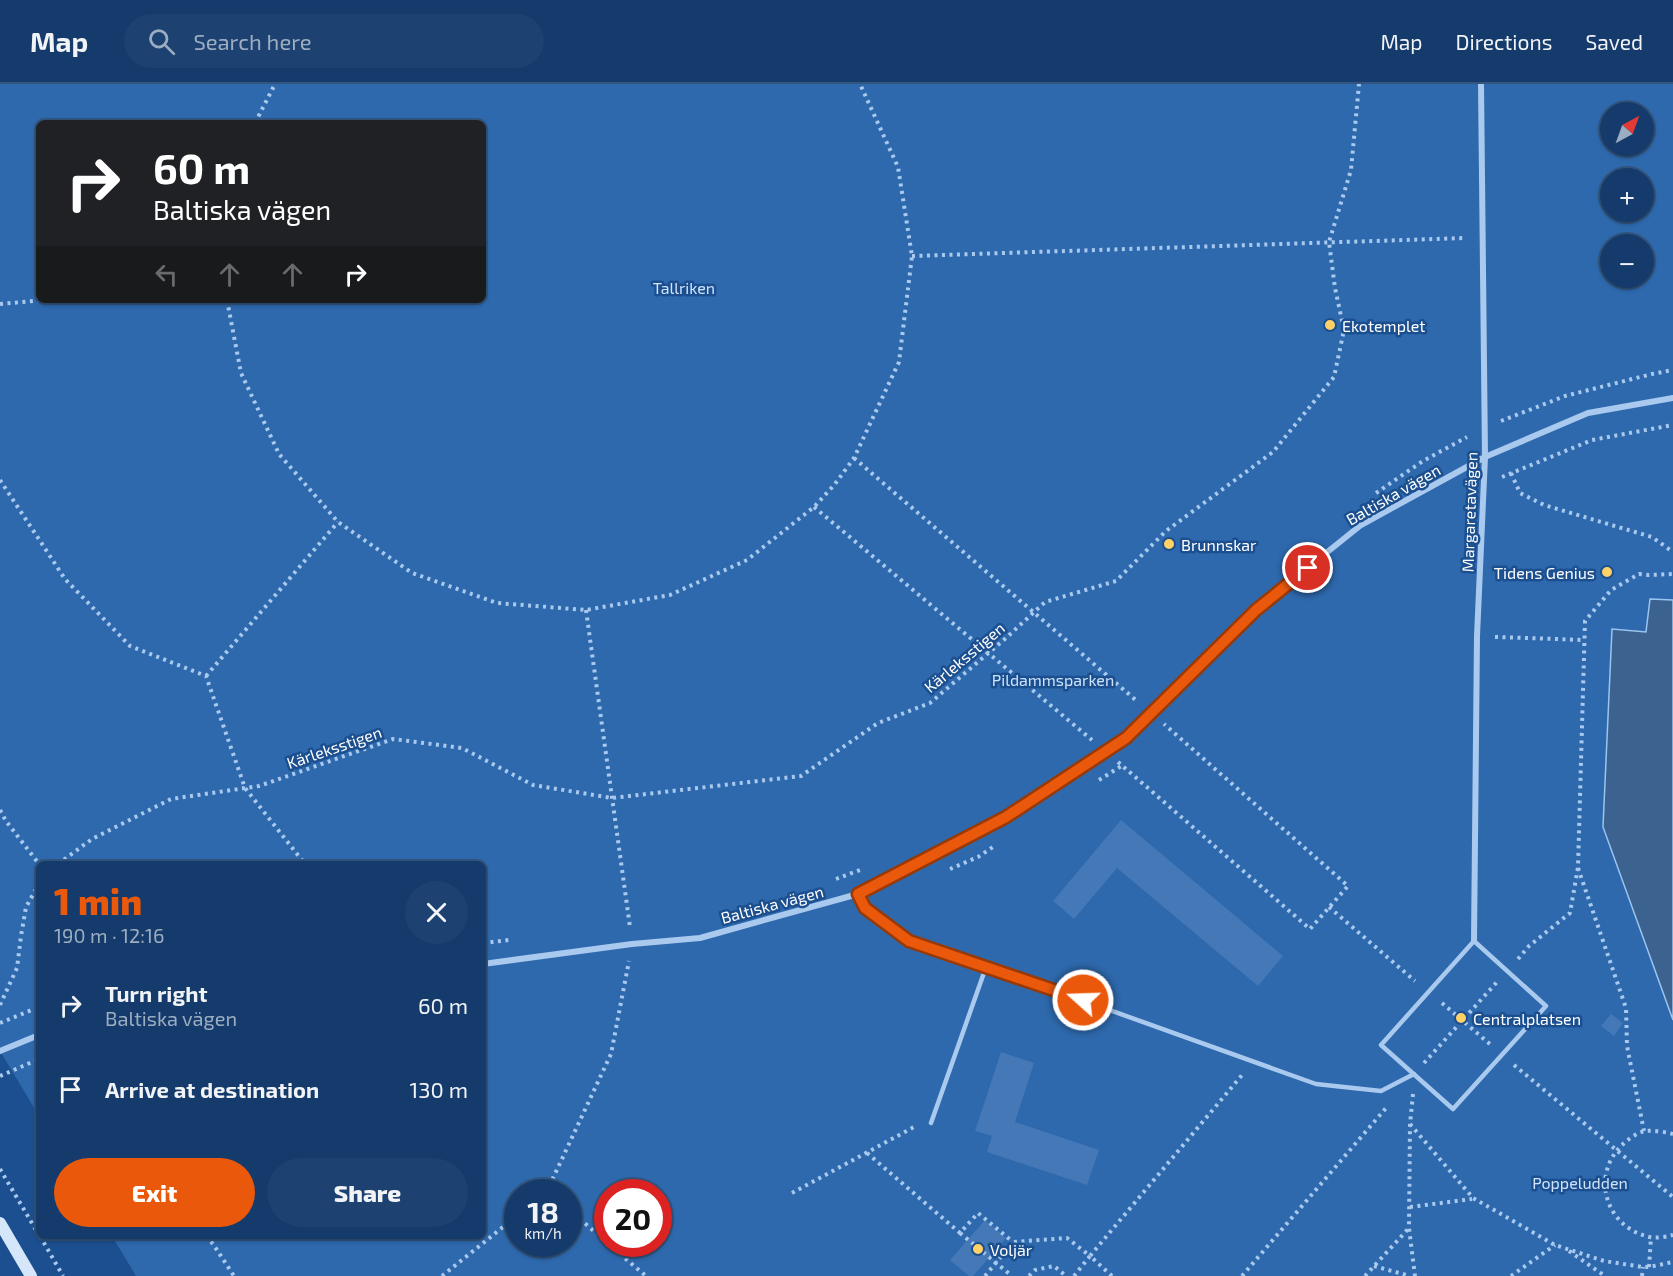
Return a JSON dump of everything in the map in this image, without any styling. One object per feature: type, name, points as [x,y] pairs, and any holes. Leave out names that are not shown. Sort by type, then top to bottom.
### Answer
[{"type":"main road","points":[[0,1223],[31,1276]]},
{"type":"street","name":"Margaretavägen","points":[[1474,941],[1477,636],[1485,457],[1481,84]]},
{"type":"street","name":"Baltiska vägen","points":[[486,964],[632,944],[700,938],[858,894],[1006,817],[1126,738],[1256,610],[1361,525],[1485,457],[1588,413],[1673,398]]},
{"type":"street","points":[[0,1051],[36,1036]]},
{"type":"lane","points":[[858,894],[865,908],[909,941],[1316,1084],[1381,1091],[1414,1074]]},
{"type":"lane","points":[[1474,941],[1546,1006],[1502,1055],[1453,1109],[1381,1045],[1474,941]]},
{"type":"lane","points":[[931,1123],[987,967]]},
{"type":"path","points":[[257,120],[275,84]]},
{"type":"path","points":[[228,303],[241,373],[279,454],[338,522],[412,573],[497,603],[586,610],[670,595],[747,560],[814,507],[854,458],[898,362],[912,256],[898,167],[860,84]]},
{"type":"path","name":"Kärleksstigen","points":[[62,861],[92,839],[171,799],[259,786],[393,740],[462,748],[533,785],[612,798],[801,776],[878,723],[930,703],[1045,602],[1116,581],[1166,531],[1273,452],[1334,377],[1344,330],[1335,288],[1329,242],[1351,170],[1359,84]]},
{"type":"path","points":[[912,256],[1483,237]]},
{"type":"path","points":[[0,304],[36,301]]},
{"type":"path","points":[[1484,484],[1592,440],[1673,425]]},
{"type":"path","points":[[1369,498],[1423,461],[1485,428]]},
{"type":"path","points":[[854,458],[1140,703],[1132,709]]},
{"type":"path","points":[[1511,473],[1520,493],[1544,506],[1652,537],[1673,552]]},
{"type":"path","points":[[0,480],[65,579],[130,646],[206,676],[245,788],[303,861]]},
{"type":"path","points":[[814,507],[1106,751],[1310,929],[1348,886],[1151,713]]},
{"type":"path","points":[[206,676],[338,522]]},
{"type":"path","points":[[1529,946],[1570,913],[1578,867],[1585,621],[1611,590],[1639,574],[1673,574]]},
{"type":"path","points":[[553,1179],[611,1054],[632,944],[586,610]]},
{"type":"path","points":[[1477,636],[1584,639]]},
{"type":"path","points":[[1165,725],[1173,717]]},
{"type":"path","points":[[1084,746],[1101,734]]},
{"type":"path","points":[[1094,784],[1123,766],[1131,757]]},
{"type":"path","points":[[0,810],[37,861]]},
{"type":"path","points":[[947,871],[978,857],[997,844]]},
{"type":"path","points":[[1578,867],[1626,1008],[1628,1046],[1644,1131]]},
{"type":"path","points":[[833,880],[863,869]]},
{"type":"path","points":[[0,1005],[17,968],[26,907],[36,889]]},
{"type":"path","points":[[1329,907],[1384,954]]},
{"type":"path","points":[[630,928],[640,927]]},
{"type":"path","points":[[486,943],[516,939]]},
{"type":"path","points":[[622,962],[639,961]]},
{"type":"path","points":[[0,1023],[36,1008]]},
{"type":"path","points":[[1242,1276],[1462,1020],[1673,1197]]},
{"type":"path","points":[[0,1076],[36,1060]]},
{"type":"path","points":[[1074,1276],[1254,1062]]},
{"type":"path","points":[[1414,1074],[1410,1124],[1409,1228],[1415,1276]]},
{"type":"path","points":[[792,1193],[926,1121],[931,1123]]},
{"type":"path","points":[[1410,1124],[1473,1198],[1555,1245],[1604,1261],[1646,1267],[1673,1262]]},
{"type":"path","points":[[1673,1134],[1644,1131],[1630,1138],[1616,1151],[1607,1168],[1605,1180],[1607,1197],[1613,1215],[1629,1228],[1647,1237],[1673,1235]]},
{"type":"path","points":[[867,1153],[1012,1276]]},
{"type":"path","points":[[0,1169],[36,1230]]},
{"type":"path","points":[[1410,1207],[1473,1198]]},
{"type":"path","points":[[960,1233],[978,1213],[1013,1242],[1067,1238],[1112,1276]]},
{"type":"path","points":[[582,1221],[594,1231]]},
{"type":"path","points":[[442,1276],[504,1226]]},
{"type":"path","points":[[1365,1276],[1409,1228]]},
{"type":"path","points":[[1642,1276],[1646,1267],[1651,1237]]},
{"type":"path","points":[[41,1239],[63,1276]]},
{"type":"path","points":[[208,1239],[234,1276]]},
{"type":"path","points":[[985,1276],[1013,1242]]},
{"type":"path","points":[[1511,1276],[1555,1245]]},
{"type":"path","points":[[1567,1249],[1605,1276]]},
{"type":"path","points":[[624,1257],[646,1276]]},
{"type":"path","points":[[1029,1276],[1035,1270],[1054,1266],[1066,1276]]},
{"type":"path","points":[[1374,1266],[1410,1276]]},
{"type":"green space","name":"Pildammsparken","points":[[0,84],[1673,84],[1673,1276],[136,1276],[114,1239],[486,1239],[486,861],[36,861],[36,1111],[0,1051]]},
{"type":"shaded area","points":[[1650,599],[1673,600],[1673,1020],[1603,827],[1612,629],[1646,632]]},
{"type":"building","points":[[1121,820],[1283,956],[1258,986],[1117,868],[1074,919],[1053,901]]},
{"type":"building","points":[[1611,1014],[1623,1023],[1614,1036],[1601,1026]]},
{"type":"building","points":[[1001,1052],[1034,1063],[1015,1122],[1099,1150],[1087,1185],[987,1152],[992,1136],[975,1131]]},
{"type":"building","name":"Voljär","points":[[985,1220],[1006,1238],[973,1276],[969,1276],[950,1260]]},
{"type":"place","name":"Ekotemplet","points":[[1330,325]]},
{"type":"place","name":"Brunnskar","points":[[1169,544]]},
{"type":"place","name":"Tidens Genius","points":[[1607,572]]},
{"type":"place","name":"Centralplatsen","points":[[1461,1018]]},
{"type":"place","name":"Voljär","points":[[978,1249]]},
{"type":"route","points":[[1083,1000],[909,941],[865,908],[858,894],[1006,817],[1126,738],[1256,610],[1308,568]]},
{"type":"park label","name":"Tallriken","points":[[684,287]]},
{"type":"park label","name":"Poppeludden","points":[[1580,1182]]}]
